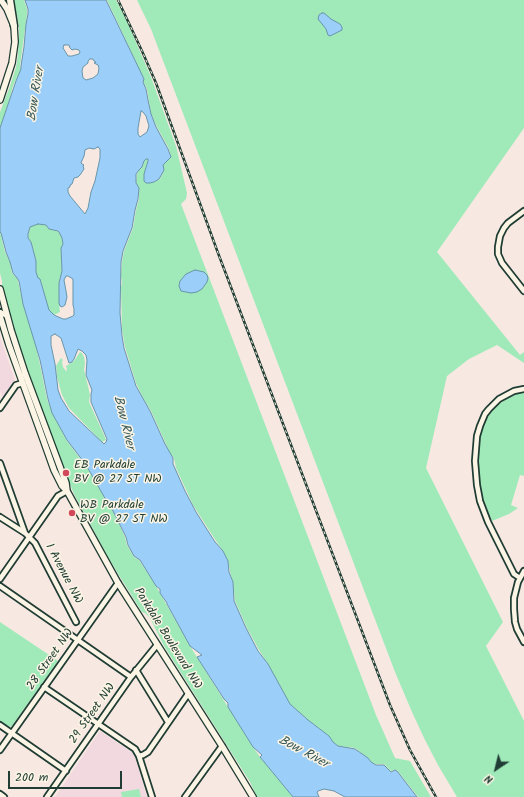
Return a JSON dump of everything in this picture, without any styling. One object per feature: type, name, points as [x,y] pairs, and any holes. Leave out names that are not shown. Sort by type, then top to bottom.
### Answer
[{"type":"highway","points":[[10,0],[14,26]]},
{"type":"main road","points":[[0,100],[12,63],[15,42],[14,26],[7,9],[1,0]]},
{"type":"main road","name":"Parkdale Boulevard NW","points":[[0,292],[25,373],[66,483],[67,491]]},
{"type":"main road","name":"Parkdale Boulevard NW","points":[[0,316],[52,464],[62,486],[67,491],[118,583],[156,645],[222,746],[253,797]]},
{"type":"street","points":[[524,210],[504,228],[500,236],[498,247],[498,254],[502,263],[524,291]]},
{"type":"street","points":[[0,312],[7,316]]},
{"type":"street","points":[[0,326],[5,333]]},
{"type":"street","points":[[0,408],[16,385],[23,383]]},
{"type":"street","points":[[520,578],[514,574],[480,501],[475,461],[477,436],[489,408],[499,399],[514,391],[524,389]]},
{"type":"street","points":[[0,463],[25,534]]},
{"type":"street","points":[[0,579],[58,496],[67,491]]},
{"type":"street","name":"1 Avenue NW","points":[[0,517],[29,537],[35,544],[76,622]]},
{"type":"street","points":[[524,571],[520,578],[514,598],[514,614],[517,629],[524,642]]},
{"type":"street","name":"28 Street NW","points":[[0,750],[118,583]]},
{"type":"street","points":[[0,586],[131,677]]},
{"type":"street","name":"29 Street NW","points":[[47,797],[136,670],[156,645]]},
{"type":"street","points":[[136,670],[168,722]]},
{"type":"street","points":[[44,687],[135,749],[139,756],[152,797]]},
{"type":"street","points":[[139,756],[148,752],[188,694]]},
{"type":"street","points":[[0,725],[66,771]]},
{"type":"street","points":[[185,797],[222,746]]},
{"type":"street","points":[[0,794],[4,797]]},
{"type":"shaded area","points":[[0,338],[15,380],[3,398],[0,391]]},
{"type":"shaded area","points":[[100,731],[134,754],[147,797],[55,797]]},
{"type":"green space","points":[[12,0],[24,0],[27,14],[20,66],[21,69],[13,86],[7,109],[0,127],[0,112],[16,67],[18,55],[19,27],[17,15],[14,13]]},
{"type":"green space","points":[[107,0],[116,0],[151,77],[176,146],[187,193],[186,199],[181,204],[376,715],[395,758],[410,761],[431,797],[418,797],[397,770],[391,771],[384,764],[376,764],[371,762],[355,748],[338,746],[329,736],[290,704],[247,628],[235,601],[233,582],[228,561],[193,505],[176,468],[174,458],[170,453],[151,411],[136,383],[125,347],[122,329],[122,262],[124,251],[133,228],[139,199],[139,188],[136,183],[137,174],[142,168],[146,159],[148,159],[144,181],[146,183],[154,182],[160,179],[164,170],[163,165],[171,157],[169,149],[151,114],[147,89],[143,81],[144,79]]},
{"type":"green space","points":[[137,0],[524,0],[524,128],[437,252],[520,355],[524,352],[524,363],[497,345],[469,359],[447,376],[426,468],[503,622],[486,646],[524,721],[524,797],[457,797],[425,740],[395,672],[151,29]]},
{"type":"green space","points":[[38,224],[46,225],[49,229],[59,232],[62,238],[62,271],[59,283],[60,312],[54,315],[49,310],[40,279],[38,278],[36,272],[36,261],[28,237],[30,227]]},
{"type":"green space","points":[[0,231],[12,273],[18,281],[23,304],[34,339],[47,399],[52,413],[67,441],[90,472],[113,511],[127,545],[134,557],[139,560],[156,586],[190,646],[253,747],[293,797],[257,797],[250,782],[164,646],[150,618],[142,612],[120,577],[74,494],[44,417],[11,321],[0,273]]},
{"type":"green space","points":[[80,352],[84,357],[84,370],[90,395],[89,402],[106,440],[102,442],[69,408],[62,395],[57,377],[56,366],[61,358],[63,360],[63,367],[66,371],[66,366],[74,361]]},
{"type":"green space","points":[[524,392],[524,476],[520,475],[511,505],[518,508],[509,514],[492,521],[480,487],[479,446],[481,431],[491,412],[498,405],[508,398]]},
{"type":"green space","points":[[0,622],[58,661],[12,726],[8,727],[0,722]]},
{"type":"green space","points":[[139,789],[141,797],[122,797],[121,792]]},
{"type":"water","name":"Bow River","points":[[25,0],[106,0],[144,79],[143,82],[146,89],[151,114],[171,157],[163,165],[164,170],[159,179],[154,182],[146,183],[144,181],[144,174],[148,159],[144,161],[142,167],[136,174],[136,183],[139,188],[138,199],[132,228],[123,251],[121,262],[120,313],[124,348],[136,386],[173,458],[173,464],[185,491],[196,512],[215,542],[223,551],[228,561],[229,572],[233,582],[234,601],[246,628],[290,704],[329,736],[338,746],[355,749],[376,765],[384,765],[391,772],[395,770],[397,771],[417,797],[345,797],[334,791],[324,789],[317,792],[319,797],[293,797],[260,757],[262,755],[253,747],[228,707],[228,703],[197,657],[202,655],[190,646],[160,593],[160,589],[156,586],[140,560],[134,556],[112,509],[86,465],[67,440],[52,413],[40,360],[23,304],[19,281],[13,273],[0,232],[0,128],[21,69],[28,9]],"holes":[[[64,45],[69,45],[72,50],[75,49],[79,50],[80,52],[79,54],[68,56],[63,48]],[[90,59],[93,59],[96,62],[94,63],[98,65],[99,68],[98,74],[93,78],[86,80],[83,78],[82,71],[83,67]],[[141,111],[146,116],[149,126],[147,132],[140,137],[138,134],[138,128]],[[98,147],[100,149],[100,158],[88,208],[85,214],[70,196],[68,188],[72,184],[74,178],[78,177],[84,169],[84,165],[81,163],[85,150],[89,148],[94,149]],[[38,224],[46,225],[49,229],[59,232],[63,244],[61,248],[62,271],[59,283],[59,303],[62,307],[65,305],[67,297],[64,280],[66,276],[68,276],[73,279],[73,316],[63,319],[54,315],[49,310],[40,279],[38,278],[36,272],[36,261],[28,234],[30,227]],[[55,334],[61,338],[69,363],[74,359],[78,349],[86,355],[86,375],[92,390],[91,402],[107,439],[104,444],[69,411],[61,398],[58,390],[51,336]]]},
{"type":"water","points":[[322,13],[340,24],[342,30],[330,36],[328,35],[326,29],[318,19],[319,15]]},
{"type":"water","points":[[195,270],[204,272],[207,275],[207,282],[202,289],[197,292],[191,293],[181,291],[179,286],[180,281],[186,274]]},
{"type":"railway","points":[[118,0],[156,83],[218,253],[390,705],[410,750],[436,797]]},
{"type":"place","name":"EB Parkdale BV @ 27 ST NW","points":[[66,473]]},
{"type":"place","name":"WB Parkdale BV @ 27 ST NW","points":[[72,513]]}]
